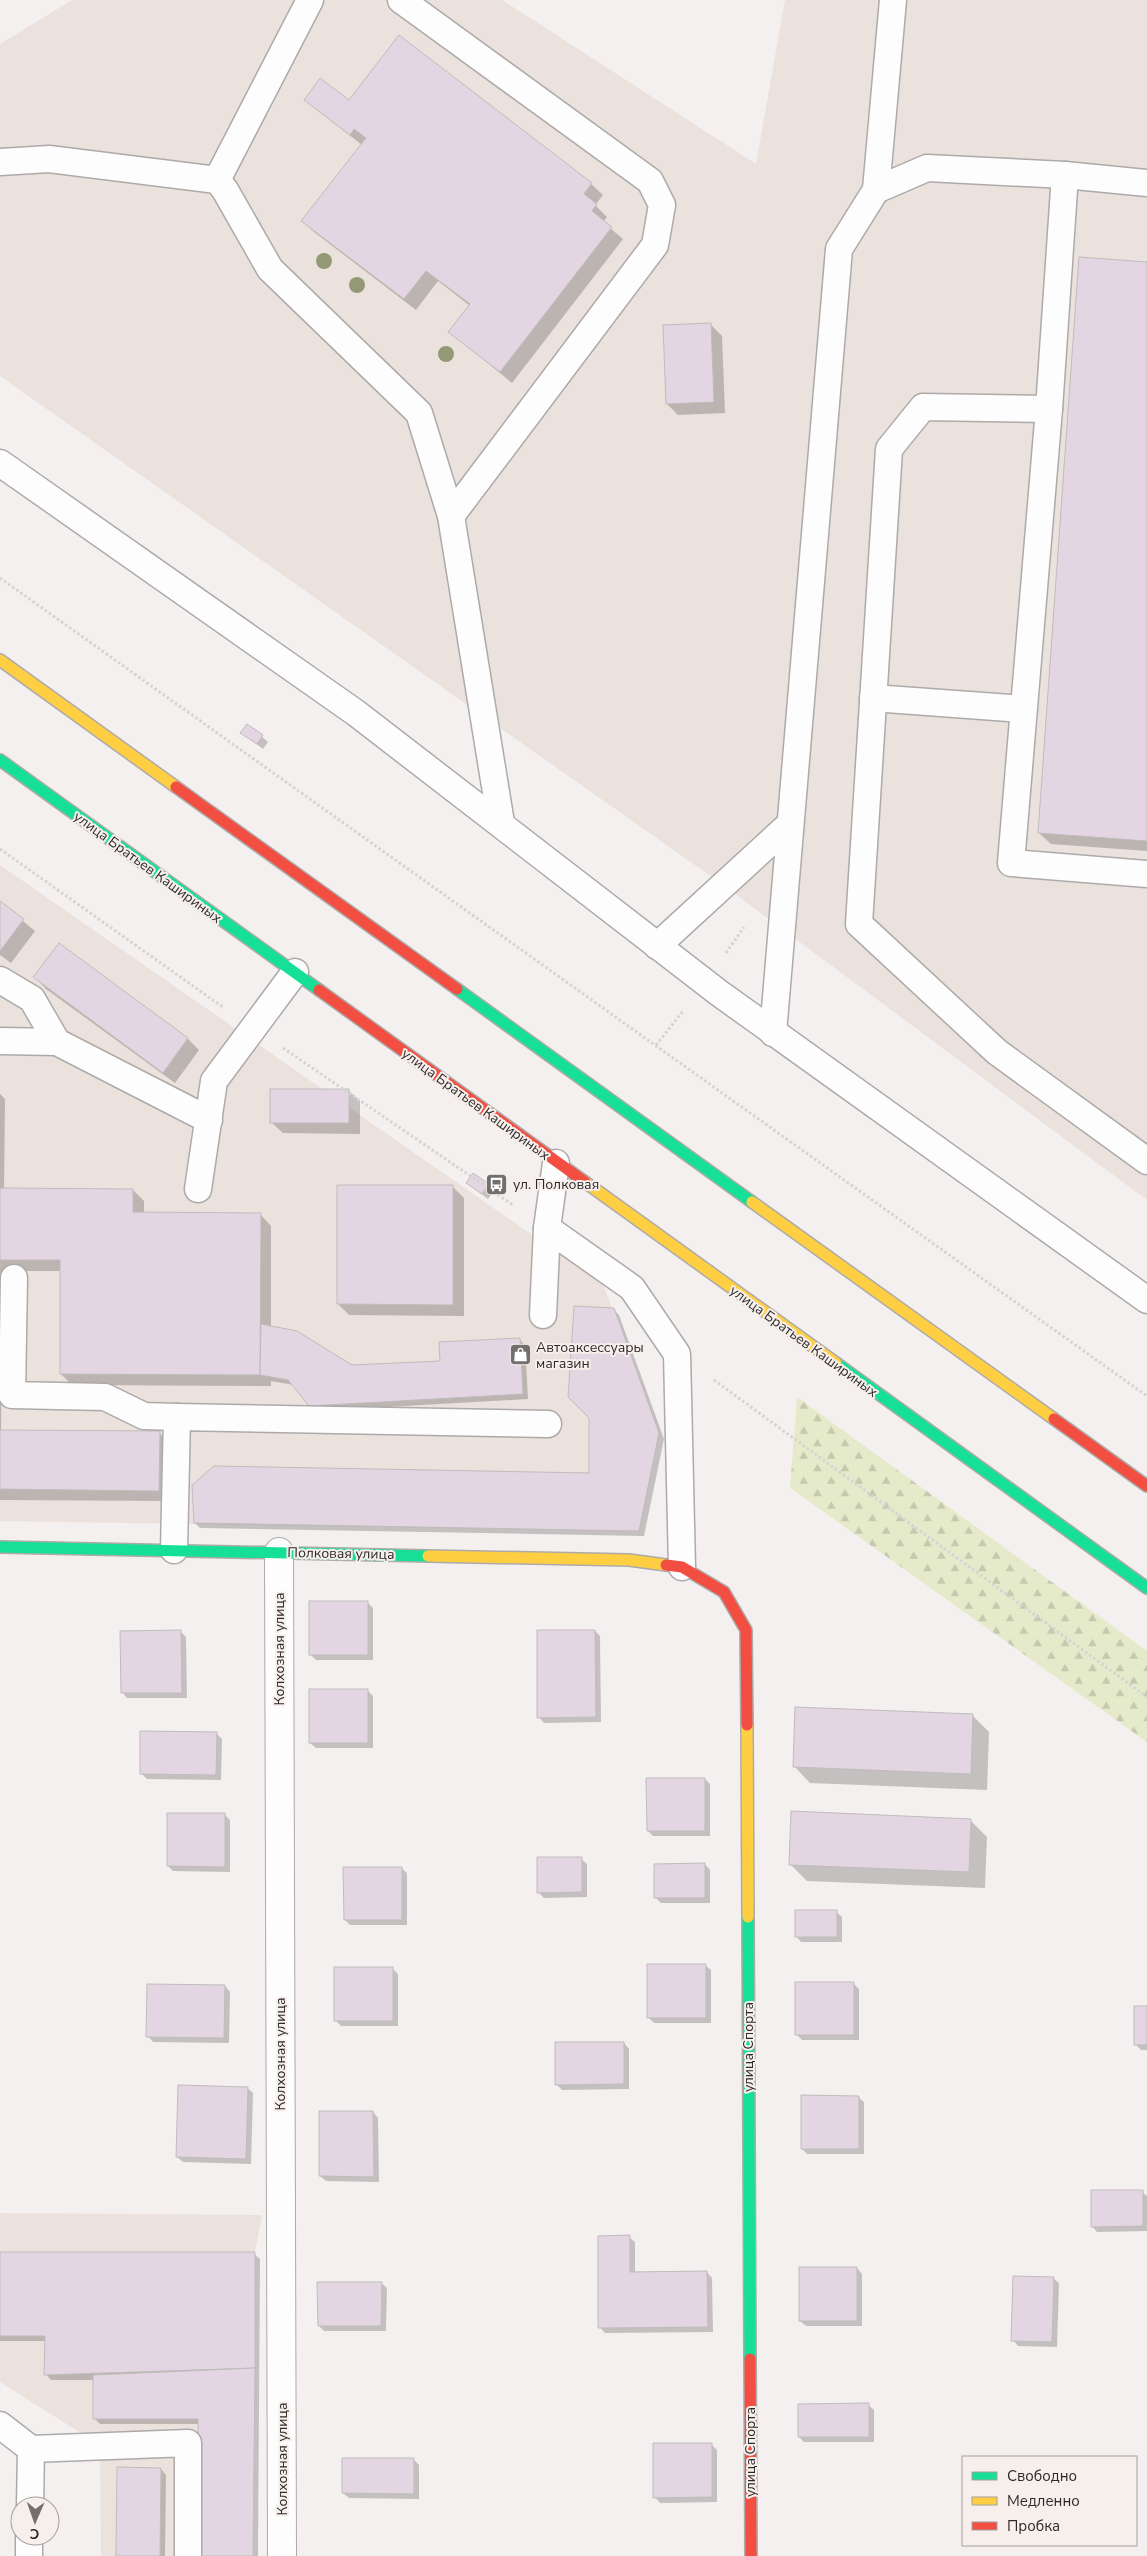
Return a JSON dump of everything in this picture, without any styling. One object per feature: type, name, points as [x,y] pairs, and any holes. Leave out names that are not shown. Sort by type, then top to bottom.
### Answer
[{"type":"main road","points":[[0,660],[1147,1486]]},
{"type":"main road","name":"улица Братьев Кашириных","points":[[0,760],[1147,1588]]},
{"type":"main road","name":"Полковая улица","points":[[0,1547],[629,1560],[682,1568]]},
{"type":"main road","name":"улица Спорта","points":[[682,1568],[724,1592],[746,1630],[750,2556]]},
{"type":"street","name":"Колхозная улица","points":[[279,1552],[282,2556]]},
{"type":"lane","points":[[217,180],[310,0]]},
{"type":"lane","points":[[401,0],[650,181],[662,205],[656,245],[451,516]]},
{"type":"lane","points":[[773,1033],[839,249],[876,190],[893,0]]},
{"type":"lane","points":[[0,162],[48,159],[217,180],[225,190],[270,269],[419,413],[451,516],[501,823]]},
{"type":"lane","points":[[876,190],[927,168],[1065,175],[1147,184]]},
{"type":"lane","points":[[1065,175],[1049,409],[1011,863],[1147,874]]},
{"type":"lane","points":[[1049,409],[923,407],[889,449],[859,924],[997,1052],[1147,1161]]},
{"type":"lane","points":[[0,463],[356,713],[501,823],[657,946],[773,1033],[1147,1300]]},
{"type":"lane","points":[[873,698],[1024,709]]},
{"type":"lane","points":[[657,946],[790,824]]},
{"type":"lane","points":[[198,1189],[214,1081],[294,972]]},
{"type":"lane","points":[[0,980],[32,999],[57,1042]]},
{"type":"lane","points":[[0,1041],[57,1042],[208,1120]]},
{"type":"lane","points":[[543,1315],[547,1228],[556,1163]]},
{"type":"lane","points":[[547,1228],[632,1288],[677,1354],[682,1568]]},
{"type":"lane","points":[[14,1278],[12,1395],[105,1397],[144,1416],[548,1424]]},
{"type":"lane","points":[[174,1550],[177,1417]]},
{"type":"lane","points":[[0,2425],[30,2450],[188,2443],[188,2556]]},
{"type":"lane","points":[[30,2450],[30,2496]]},
{"type":"path","points":[[0,578],[1147,1396]]},
{"type":"path","points":[[677,1354],[1147,1697]]},
{"type":"shaded area","points":[[72,0],[502,0],[756,164],[785,0],[1147,0],[1147,1200],[719,882],[0,376],[0,44]]},
{"type":"shaded area","points":[[0,865],[603,1284],[659,1433],[639,1531],[0,1521]]},
{"type":"shaded area","points":[[0,2213],[262,2215],[255,2252],[253,2556],[101,2556],[100,2445],[0,2382]]},
{"type":"green space","points":[[797,1397],[1147,1651],[1147,1742],[790,1488]]},
{"type":"building","points":[[399,35],[592,183],[584,194],[597,204],[592,211],[612,227],[500,372],[448,332],[470,304],[426,271],[404,299],[301,221],[366,138],[354,129],[350,135],[304,100],[320,78],[349,100]]},
{"type":"building","points":[[1079,257],[1147,262],[1147,841],[1038,833]]},
{"type":"building","points":[[711,323],[714,402],[666,404],[663,325]]},
{"type":"building","points":[[247,724],[263,735],[257,744],[240,733]]},
{"type":"building","points":[[0,901],[24,919],[0,951]]},
{"type":"building","points":[[59,943],[188,1038],[163,1073],[33,977]]},
{"type":"building","points":[[270,1089],[349,1089],[349,1123],[270,1123]]},
{"type":"building","points":[[473,1173],[489,1184],[482,1194],[466,1183]]},
{"type":"building","points":[[337,1185],[453,1185],[453,1305],[337,1304]]},
{"type":"building","points":[[0,1188],[133,1189],[133,1212],[261,1213],[260,1375],[60,1374],[60,1260],[0,1260]]},
{"type":"building","points":[[574,1306],[614,1308],[659,1433],[639,1531],[194,1523],[192,1485],[214,1466],[589,1473],[589,1418],[568,1397]]},
{"type":"building","points":[[261,1324],[297,1331],[352,1365],[440,1361],[439,1342],[520,1338],[523,1394],[309,1406],[288,1380],[260,1375]]},
{"type":"building","points":[[0,1430],[160,1431],[159,1491],[0,1489]]},
{"type":"building","points":[[309,1601],[368,1601],[368,1655],[309,1655]]},
{"type":"building","points":[[181,1630],[182,1693],[121,1693],[120,1631]]},
{"type":"building","points":[[537,1630],[595,1630],[596,1717],[537,1718]]},
{"type":"building","points":[[309,1689],[368,1689],[368,1743],[309,1743]]},
{"type":"building","points":[[795,1707],[973,1714],[971,1774],[793,1767]]},
{"type":"building","points":[[140,1731],[217,1732],[216,1775],[140,1774]]},
{"type":"building","points":[[646,1778],[705,1778],[705,1831],[647,1831]]},
{"type":"building","points":[[791,1811],[971,1819],[969,1872],[789,1865]]},
{"type":"building","points":[[167,1813],[225,1813],[225,1867],[167,1866]]},
{"type":"building","points":[[537,1857],[582,1857],[582,1892],[537,1893]]},
{"type":"building","points":[[705,1863],[705,1898],[654,1898],[654,1864]]},
{"type":"building","points":[[343,1867],[402,1867],[402,1920],[344,1920]]},
{"type":"building","points":[[795,1910],[837,1910],[837,1937],[795,1937]]},
{"type":"building","points":[[647,1964],[706,1964],[706,2018],[647,2018]]},
{"type":"building","points":[[334,1967],[393,1967],[393,2021],[334,2021]]},
{"type":"building","points":[[795,1982],[854,1982],[854,2035],[795,2035]]},
{"type":"building","points":[[147,1984],[225,1985],[224,2038],[146,2037]]},
{"type":"building","points":[[1134,2006],[1147,2006],[1147,2045],[1134,2045]]},
{"type":"building","points":[[555,2042],[624,2042],[624,2084],[555,2085]]},
{"type":"building","points":[[178,2085],[248,2087],[246,2159],[176,2157]]},
{"type":"building","points":[[801,2095],[859,2096],[859,2149],[801,2149]]},
{"type":"building","points":[[319,2111],[373,2111],[374,2177],[319,2176]]},
{"type":"building","points":[[1091,2190],[1143,2190],[1143,2226],[1091,2227]]},
{"type":"building","points":[[630,2235],[630,2272],[707,2271],[708,2327],[598,2328],[598,2236]]},
{"type":"building","points":[[0,2252],[255,2252],[255,2368],[44,2375],[45,2336],[0,2336]]},
{"type":"building","points":[[799,2267],[857,2267],[857,2321],[799,2321]]},
{"type":"building","points":[[1013,2276],[1054,2277],[1052,2342],[1011,2341]]},
{"type":"building","points":[[317,2282],[382,2282],[381,2326],[318,2326]]},
{"type":"building","points":[[255,2368],[253,2556],[199,2556],[198,2419],[93,2419],[93,2375]]},
{"type":"building","points":[[869,2403],[869,2437],[798,2437],[798,2404]]},
{"type":"building","points":[[653,2443],[712,2443],[712,2497],[653,2498]]},
{"type":"building","points":[[342,2458],[414,2458],[414,2494],[342,2493]]},
{"type":"building","points":[[117,2467],[161,2468],[160,2556],[116,2556]]},
{"type":"traffic: fast","points":[[0,760],[319,990]]},
{"type":"traffic: fast","points":[[457,989],[752,1202]]},
{"type":"traffic: fast","points":[[836,1363],[1147,1588]]},
{"type":"traffic: fast","points":[[0,1547],[428,1556]]},
{"type":"traffic: fast","points":[[748,1917],[750,2359]]},
{"type":"traffic: slow","points":[[0,660],[176,787]]},
{"type":"traffic: slow","points":[[585,1182],[836,1363]]},
{"type":"traffic: slow","points":[[752,1202],[1054,1419]]},
{"type":"traffic: slow","points":[[428,1556],[629,1560],[666,1565]]},
{"type":"traffic: slow","points":[[747,1725],[748,1917]]},
{"type":"traffic: jam","points":[[176,787],[457,989]]},
{"type":"traffic: jam","points":[[319,990],[585,1182]]},
{"type":"traffic: jam","points":[[1054,1419],[1147,1486]]},
{"type":"traffic: jam","points":[[666,1565],[682,1567],[724,1592],[746,1630],[747,1725]]},
{"type":"traffic: jam","points":[[750,2359],[751,2556]]},
{"type":"place","name":"ул. Полковая","points":[[497,1184]]},
{"type":"place","name":"Автоаксессуары магазин","points":[[520,1355]]}]
